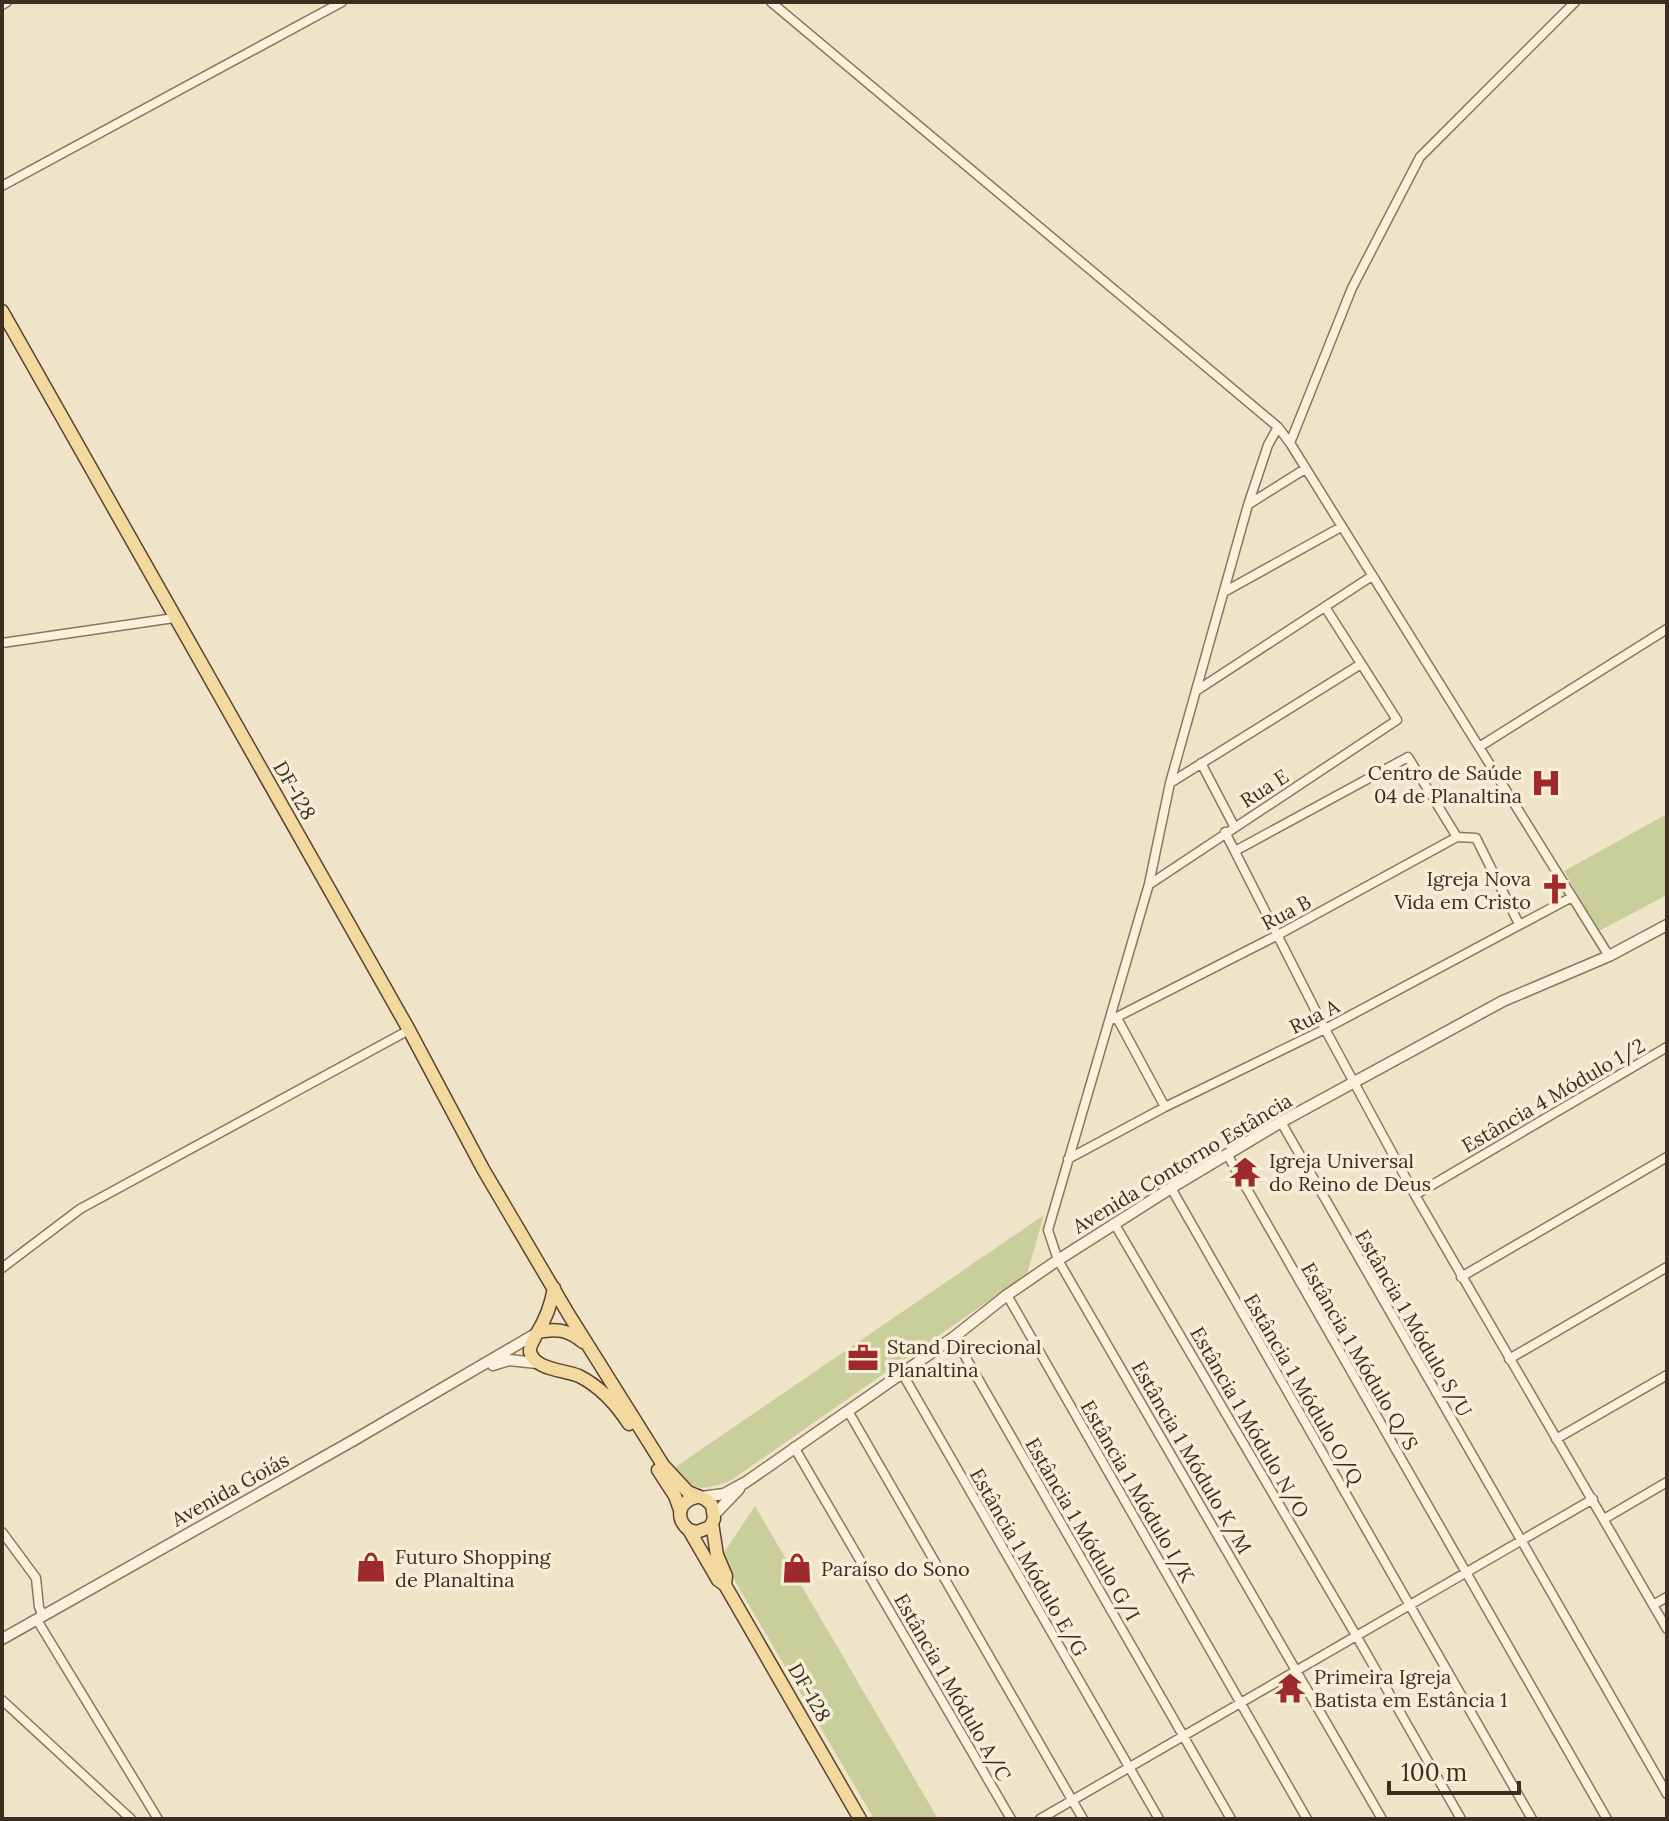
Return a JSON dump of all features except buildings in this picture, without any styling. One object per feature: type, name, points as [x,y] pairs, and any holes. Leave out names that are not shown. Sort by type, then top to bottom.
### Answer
[{"type":"main road","name":"DF-128","points":[[2,311],[409,1030],[483,1169],[663,1465],[679,1484],[709,1502],[714,1518],[717,1555],[726,1576],[725,1585]]},
{"type":"main road","points":[[537,1363],[530,1349],[551,1308],[554,1288]]},
{"type":"main road","points":[[538,1332],[553,1328],[567,1331],[594,1353],[589,1370],[578,1376]]},
{"type":"main road","name":"DF-128","points":[[537,1363],[578,1376],[608,1396],[621,1413],[675,1496],[682,1524],[689,1530],[718,1580],[725,1585],[860,1819]]},
{"type":"main road","points":[[680,1510],[684,1502],[699,1497]]},
{"type":"main road","points":[[689,1530],[702,1531],[714,1518]]},
{"type":"street","points":[[2,186],[342,2]]},
{"type":"street","points":[[771,2],[1278,427],[1609,956]]},
{"type":"street","points":[[1290,443],[1352,288],[1420,157],[1575,2]]},
{"type":"street","name":"Estância 1 Módulo K/M","points":[[1278,427],[1268,445],[1248,505],[1170,783],[1149,884],[1114,1019],[1048,1230],[1058,1260],[1382,1819]]},
{"type":"street","points":[[1248,505],[1305,469]]},
{"type":"street","points":[[1224,592],[1341,527]]},
{"type":"street","points":[[1196,691],[1372,576]]},
{"type":"street","points":[[1170,783],[1361,664],[1325,607]]},
{"type":"street","points":[[2,643],[174,618]]},
{"type":"street","points":[[1479,747],[1667,629]]},
{"type":"street","name":"Rua E","points":[[1149,884],[1397,720],[1361,664]]},
{"type":"street","points":[[1235,851],[1408,757],[1457,837],[1476,838],[1519,924]]},
{"type":"street","points":[[1201,763],[1234,826]]},
{"type":"street","points":[[1225,832],[1276,936],[1415,1195],[1667,1629]]},
{"type":"street","name":"Rua B","points":[[1114,1019],[1276,936],[1457,837]]},
{"type":"street","name":"Rua A","points":[[1068,1159],[1165,1107],[1325,1029],[1572,897]]},
{"type":"street","name":"Avenida Contorno Estância","points":[[699,1497],[724,1494],[746,1482],[954,1337],[1058,1260],[1281,1122],[1503,1001],[1609,956],[1667,925]]},
{"type":"street","points":[[1114,1019],[1165,1107]]},
{"type":"street","points":[[2,1268],[80,1209],[409,1030]]},
{"type":"street","name":"Estância 4 Módulo 1/2","points":[[1415,1195],[1667,1047]]},
{"type":"street","name":"Estância 1 Módulo S/U","points":[[1281,1122],[1667,1794]]},
{"type":"street","name":"Estância 1 Módulo Q/S","points":[[1227,1154],[1607,1819]]},
{"type":"street","points":[[1461,1277],[1667,1157]]},
{"type":"street","name":"Estância 1 Módulo O/Q","points":[[1171,1188],[1532,1819]]},
{"type":"street","name":"Estância 1 Módulo N/O","points":[[1114,1223],[1461,1819]]},
{"type":"street","points":[[1509,1359],[1667,1267]]},
{"type":"street","name":"Estância 1 Módulo I/K","points":[[1007,1295],[1307,1819]]},
{"type":"street","name":"Avenida Goiás","points":[[2,1639],[475,1371],[538,1332]]},
{"type":"street","name":"Estância 1 Módulo G/I","points":[[954,1337],[1231,1819]]},
{"type":"street","name":"Avenida Goiás","points":[[475,1371],[509,1360],[537,1363]]},
{"type":"street","name":"Estância 1 Módulo E/G","points":[[902,1373],[1159,1819]]},
{"type":"street","points":[[1556,1439],[1667,1375]]},
{"type":"street","points":[[848,1411],[1083,1819]]},
{"type":"street","name":"Estância 1 Módulo A/C","points":[[794,1447],[1011,1819]]},
{"type":"street","name":"Avenida Contorno Estância","points":[[714,1518],[746,1482]]},
{"type":"street","points":[[1604,1519],[1667,1482]]},
{"type":"street","points":[[1040,1819],[1593,1499]]},
{"type":"street","points":[[2,1532],[36,1578],[40,1618],[158,1819]]},
{"type":"street","points":[[1653,1605],[1667,1597]]},
{"type":"street","points":[[2,1700],[131,1819]]},
{"type":"green space","points":[[1667,814],[1667,895],[1599,931],[1564,871]]},
{"type":"green space","points":[[1044,1215],[1027,1274],[730,1481],[712,1487],[699,1487],[687,1482],[674,1468]]},
{"type":"green space","points":[[755,1506],[938,1819],[874,1819],[721,1557]]},
{"type":"place","name":"Centro de Saúde 04 de Planaltina","points":[[1546,783]]},
{"type":"place","name":"Igreja Nova Vida em Cristo","points":[[1555,889]]},
{"type":"place","name":"Igreja Universal do Reino de Deus","points":[[1245,1172]]},
{"type":"place","name":"Stand Direcional Planaltina","points":[[863,1358]]},
{"type":"place","name":"Futuro Shopping de Planaltina","points":[[371,1567]]},
{"type":"place","name":"Paraíso do Sono","points":[[797,1568]]},
{"type":"place","name":"Primeira Igreja Batista em Estância 1","points":[[1290,1688]]}]
